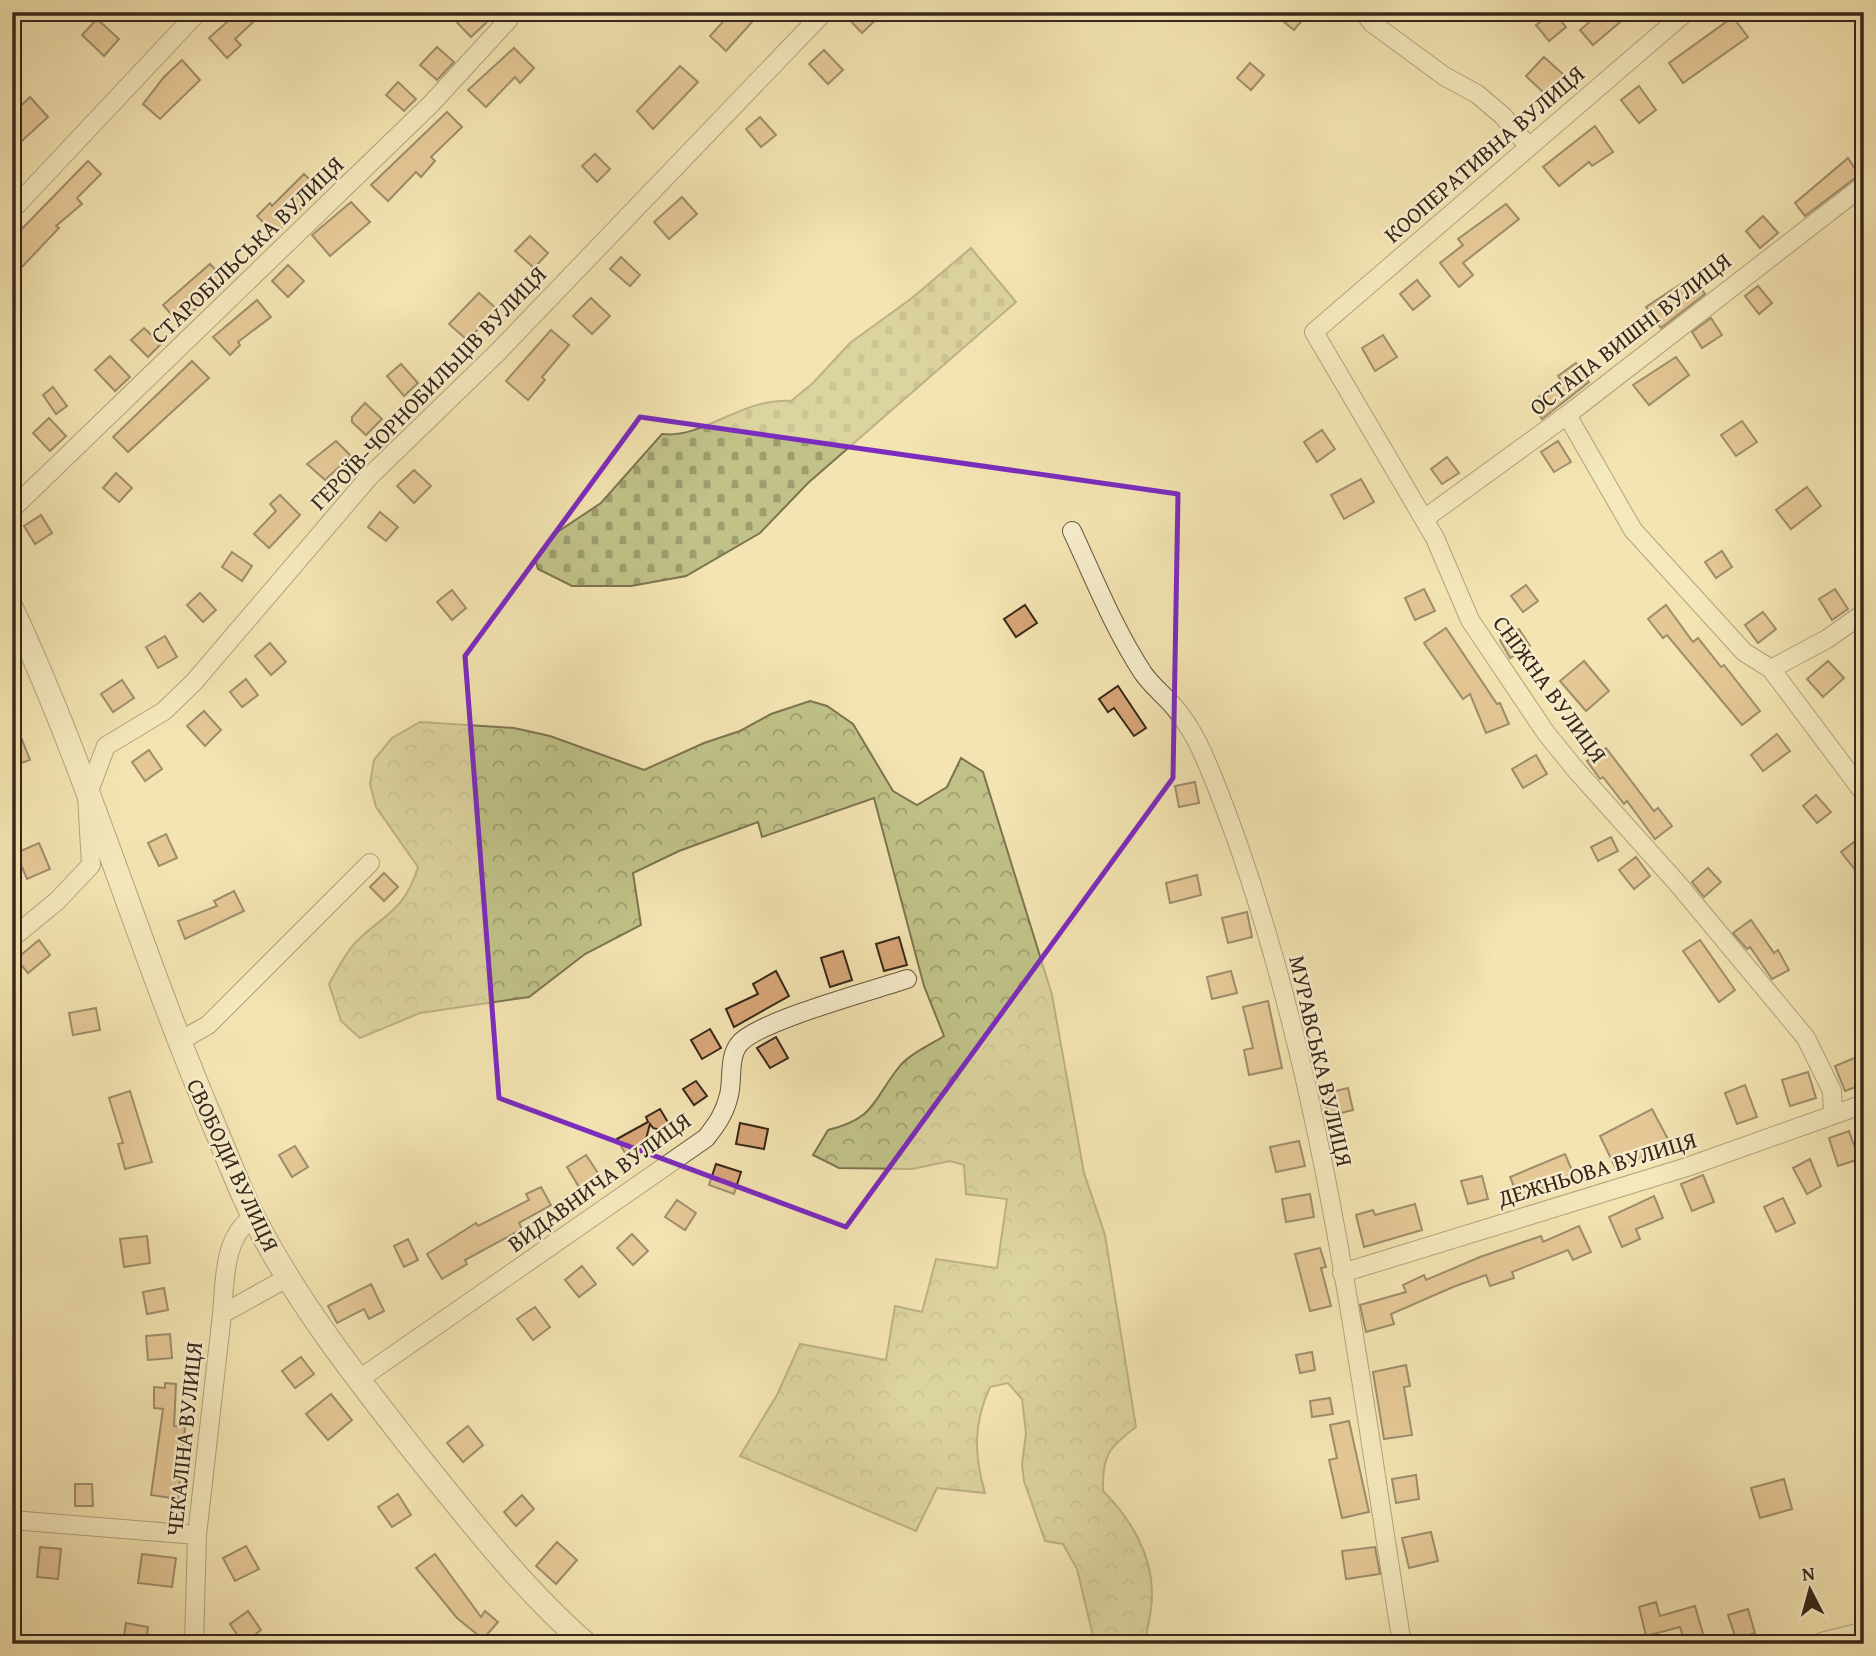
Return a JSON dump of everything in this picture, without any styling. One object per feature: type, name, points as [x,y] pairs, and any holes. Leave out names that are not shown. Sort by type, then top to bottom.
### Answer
[{"type":"street","points":[[12,210],[198,12]]},
{"type":"street","name":"ГЕРОЇВ-ЧОРНОБИЛЬЦІВ ВУЛИЦЯ","points":[[12,938],[57,901],[91,865],[87,796],[106,746],[164,711],[194,682],[370,476],[498,352],[824,12]]},
{"type":"street","points":[[1364,12],[1372,23],[1444,76],[1477,94],[1503,116],[1528,146]]},
{"type":"street","name":"КООПЕРАТИВНА ВУЛИЦЯ","points":[[1314,332],[1686,12]]},
{"type":"street","name":"СТАРОБІЛЬСЬКА ВУЛИЦЯ","points":[[12,509],[431,104],[509,19]]},
{"type":"street","name":"ОСТАПА ВИШНІ ВУЛИЦЯ","points":[[1424,519],[1567,415],[1864,185]]},
{"type":"street","name":"СНІЖНА ВУЛИЦЯ","points":[[1314,332],[1435,538],[1470,620],[1546,733],[1678,884],[1806,1038],[1832,1091],[1833,1114]]},
{"type":"street","points":[[1567,415],[1633,530],[1744,652],[1771,668],[1864,793]]},
{"type":"street","name":"МУРАВСЬКА ВУЛИЦЯ","points":[[1072,531],[1144,675],[1176,708],[1197,740],[1223,806],[1279,983],[1309,1105],[1342,1273],[1402,1644]]},
{"type":"street","name":"СВОБОДИ ВУЛИЦЯ","points":[[12,609],[87,796],[178,1042],[253,1217],[287,1278],[358,1380],[458,1507],[546,1609],[586,1644]]},
{"type":"street","points":[[1771,668],[1827,639],[1864,613]]},
{"type":"street","points":[[178,1042],[208,1025],[370,863]]},
{"type":"street","name":"ВИДАВНИЧА ВУЛИЦЯ","points":[[358,1380],[706,1138],[723,1115],[730,1094],[732,1060],[739,1043],[763,1027],[907,979]]},
{"type":"street","name":"ДЕЖНЬОВА ВУЛИЦЯ","points":[[1342,1273],[1688,1167],[1864,1104]]},
{"type":"street","points":[[222,1314],[232,1245],[242,1224],[253,1217]]},
{"type":"street","name":"ЧЕКАЛІНА ВУЛИЦЯ","points":[[194,1644],[197,1535],[222,1314],[287,1278]]},
{"type":"street","points":[[12,1520],[197,1535]]},
{"type":"street","points":[[1824,1644],[1864,1634]]},
{"type":"highlighted area","points":[[640,417],[1178,494],[1173,778],[846,1227],[499,1098],[465,656]]},
{"type":"green space","points":[[971,248],[1016,302],[808,483],[760,533],[686,576],[631,586],[572,586],[538,569],[535,559],[553,535],[601,503],[662,434],[693,430],[756,405],[791,401],[813,383],[850,343],[912,298]]},
{"type":"green space","points":[[810,701],[827,706],[853,724],[893,791],[917,805],[947,787],[961,758],[983,772],[1052,995],[1084,1173],[1105,1235],[1136,1427],[1113,1447],[1109,1454],[1104,1469],[1103,1491],[1131,1525],[1149,1566],[1152,1602],[1145,1644],[1095,1644],[1077,1569],[1063,1544],[1045,1541],[1024,1481],[1022,1464],[1026,1433],[1022,1399],[1008,1383],[990,1387],[978,1427],[977,1453],[985,1493],[937,1488],[916,1531],[740,1456],[777,1395],[800,1344],[886,1360],[895,1306],[922,1312],[936,1259],[997,1268],[1007,1199],[966,1194],[964,1165],[950,1161],[912,1169],[839,1168],[813,1155],[828,1130],[856,1120],[864,1114],[903,1062],[944,1036],[924,986],[874,798],[762,837],[758,822],[679,851],[633,873],[641,925],[585,954],[529,997],[420,1013],[360,1038],[341,1021],[329,984],[352,946],[400,903],[413,882],[418,867],[376,807],[370,784],[374,760],[392,738],[420,722],[514,728],[550,736],[644,770],[704,743],[740,731],[771,714]]},
{"type":"building","points":[[238,12],[264,12],[235,39],[241,45],[227,58],[209,38]]},
{"type":"building","points":[[447,12],[480,12],[488,21],[471,37]]},
{"type":"building","points":[[732,12],[761,12],[726,51],[710,36]]},
{"type":"building","points":[[842,12],[884,12],[862,33]]},
{"type":"building","points":[[1272,12],[1309,12],[1294,30]]},
{"type":"building","points":[[1554,12],[1566,27],[1549,41],[1536,25]]},
{"type":"building","points":[[1601,12],[1632,12],[1593,45],[1580,30]]},
{"type":"building","points":[[1733,17],[1748,37],[1683,83],[1669,63]]},
{"type":"building","points":[[97,19],[119,39],[104,56],[82,35]]},
{"type":"building","points":[[437,47],[454,62],[437,80],[420,65]]},
{"type":"building","points":[[514,48],[534,68],[520,83],[515,77],[486,107],[468,90]]},
{"type":"building","points":[[824,50],[843,70],[828,84],[809,64]]},
{"type":"building","points":[[1544,57],[1564,75],[1546,95],[1526,76]]},
{"type":"building","points":[[182,60],[200,80],[160,119],[143,104],[164,77]]},
{"type":"building","points":[[1250,63],[1264,75],[1251,90],[1237,78]]},
{"type":"building","points":[[680,66],[698,82],[653,129],[637,111]]},
{"type":"building","points":[[398,82],[416,99],[404,111],[386,95]]},
{"type":"building","points":[[1639,86],[1656,110],[1639,123],[1621,100]]},
{"type":"building","points":[[30,97],[48,117],[12,150],[12,114]]},
{"type":"building","points":[[447,112],[462,127],[431,157],[435,161],[421,177],[416,172],[388,201],[371,185]]},
{"type":"building","points":[[760,117],[776,135],[761,147],[746,129]]},
{"type":"building","points":[[1595,126],[1613,152],[1592,166],[1589,162],[1559,186],[1543,167]]},
{"type":"building","points":[[595,154],[610,169],[597,182],[582,166]]},
{"type":"building","points":[[1848,158],[1859,175],[1805,216],[1795,203]]},
{"type":"building","points":[[88,161],[101,174],[77,198],[82,204],[56,226],[59,228],[20,269],[12,260],[12,239]]},
{"type":"building","points":[[304,174],[320,190],[275,234],[257,216],[270,203],[272,206]]},
{"type":"building","points":[[682,197],[697,214],[669,239],[654,222]]},
{"type":"building","points":[[351,202],[370,222],[330,256],[312,235]]},
{"type":"building","points":[[1506,204],[1519,219],[1463,263],[1473,275],[1459,287],[1440,263],[1463,245],[1458,239]]},
{"type":"building","points":[[1763,216],[1778,233],[1760,248],[1746,231]]},
{"type":"building","points":[[530,236],[548,253],[534,268],[515,251]]},
{"type":"building","points":[[621,257],[640,275],[630,286],[610,269]]},
{"type":"building","points":[[210,264],[225,280],[180,324],[163,305]]},
{"type":"building","points":[[288,265],[304,281],[288,297],[272,281]]},
{"type":"building","points":[[1693,276],[1705,294],[1661,328],[1646,307]]},
{"type":"building","points":[[1417,280],[1430,296],[1413,310],[1400,294]]},
{"type":"building","points":[[1758,286],[1772,303],[1759,314],[1745,296]]},
{"type":"building","points":[[479,293],[498,310],[467,340],[449,324]]},
{"type":"building","points":[[591,298],[610,316],[592,334],[573,316]]},
{"type":"building","points":[[257,300],[271,317],[238,342],[240,345],[230,355],[213,337]]},
{"type":"building","points":[[1711,318],[1722,335],[1702,348],[1692,332]]},
{"type":"building","points":[[144,328],[161,344],[148,357],[131,340]]},
{"type":"building","points":[[551,330],[569,345],[542,377],[545,380],[528,400],[506,381]]},
{"type":"building","points":[[1383,335],[1397,357],[1375,371],[1362,348]]},
{"type":"building","points":[[110,356],[130,377],[115,391],[95,370]]},
{"type":"building","points":[[1676,357],[1689,375],[1649,405],[1633,385]]},
{"type":"building","points":[[192,361],[209,378],[128,452],[113,437]]},
{"type":"building","points":[[1576,363],[1589,382],[1542,419],[1531,402],[1562,382],[1558,376]]},
{"type":"building","points":[[401,364],[418,383],[404,396],[387,376]]},
{"type":"building","points":[[53,387],[67,406],[56,414],[43,395]]},
{"type":"building","points":[[365,403],[382,419],[366,435],[352,422],[352,417]]},
{"type":"building","points":[[49,418],[66,436],[50,451],[33,433]]},
{"type":"building","points":[[1742,421],[1757,442],[1736,456],[1721,435]]},
{"type":"building","points":[[1322,430],[1335,449],[1317,462],[1304,442]]},
{"type":"building","points":[[336,441],[351,456],[325,480],[307,464]]},
{"type":"building","points":[[1558,441],[1571,462],[1554,472],[1541,452]]},
{"type":"building","points":[[1447,457],[1459,473],[1442,484],[1431,469]]},
{"type":"building","points":[[414,470],[431,486],[414,503],[397,486]]},
{"type":"building","points":[[116,473],[132,488],[119,502],[103,488]]},
{"type":"building","points":[[1361,479],[1374,502],[1344,519],[1331,495]]},
{"type":"building","points":[[1807,487],[1821,506],[1791,529],[1776,510]]},
{"type":"building","points":[[280,495],[300,515],[269,548],[254,534],[276,511],[270,504]]},
{"type":"building","points":[[380,512],[398,527],[386,541],[368,527]]},
{"type":"building","points":[[41,515],[52,533],[35,544],[24,526]]},
{"type":"building","points":[[1722,551],[1732,567],[1716,578],[1705,562]]},
{"type":"building","points":[[232,552],[252,566],[242,581],[222,567]]},
{"type":"building","points":[[1526,585],[1538,601],[1523,612],[1511,596]]},
{"type":"building","points":[[1424,589],[1435,611],[1415,620],[1405,598]]},
{"type":"building","points":[[1835,589],[1848,609],[1832,620],[1819,599]]},
{"type":"building","points":[[452,590],[466,608],[452,620],[437,602]]},
{"type":"building","points":[[200,593],[216,610],[203,622],[187,605]]},
{"type":"building","points":[[1025,605],[1037,623],[1016,637],[1004,619]]},
{"type":"building","points":[[1666,605],[1693,642],[1698,638],[1721,667],[1724,665],[1760,711],[1742,725],[1667,635],[1663,638],[1648,619]]},
{"type":"building","points":[[1763,612],[1776,629],[1758,643],[1745,625]]},
{"type":"building","points":[[1446,628],[1497,704],[1500,703],[1509,724],[1486,733],[1470,694],[1463,699],[1424,643]]},
{"type":"building","points":[[1519,629],[1530,646],[1510,658],[1500,640]]},
{"type":"building","points":[[165,636],[177,657],[158,668],[146,647]]},
{"type":"building","points":[[270,643],[286,662],[271,675],[255,656]]},
{"type":"building","points":[[1584,661],[1609,691],[1586,711],[1560,681]]},
{"type":"building","points":[[1828,661],[1844,678],[1823,697],[1807,679]]},
{"type":"building","points":[[246,679],[258,695],[242,707],[230,692]]},
{"type":"building","points":[[122,680],[134,698],[113,712],[101,694]]},
{"type":"building","points":[[1118,686],[1146,728],[1134,736],[1114,708],[1108,712],[1099,699]]},
{"type":"building","points":[[204,711],[221,730],[205,746],[187,726]]},
{"type":"building","points":[[12,718],[30,760],[12,766]]},
{"type":"building","points":[[1777,734],[1790,751],[1763,771],[1751,755]]},
{"type":"building","points":[[1606,748],[1654,811],[1658,808],[1672,826],[1655,839],[1627,801],[1624,804],[1587,761]]},
{"type":"building","points":[[149,750],[162,769],[145,781],[132,762]]},
{"type":"building","points":[[1536,755],[1547,774],[1523,788],[1512,769]]},
{"type":"building","points":[[1195,782],[1199,803],[1179,807],[1175,786]]},
{"type":"building","points":[[1816,795],[1831,812],[1817,823],[1803,806]]},
{"type":"building","points":[[166,834],[177,858],[159,866],[148,843]]},
{"type":"building","points":[[1611,837],[1618,851],[1598,861],[1591,847]]},
{"type":"building","points":[[1858,839],[1864,847],[1864,865],[1856,871],[1841,852]]},
{"type":"building","points":[[39,843],[50,869],[27,879],[16,853]]},
{"type":"building","points":[[1636,857],[1650,876],[1634,889],[1619,870]]},
{"type":"building","points":[[1708,868],[1721,882],[1704,897],[1692,882]]},
{"type":"building","points":[[384,873],[398,887],[384,901],[370,887]]},
{"type":"building","points":[[1197,875],[1201,895],[1170,903],[1166,883]]},
{"type":"building","points":[[234,891],[244,911],[185,939],[178,921],[217,906],[214,901]]},
{"type":"building","points":[[1247,912],[1252,937],[1228,943],[1222,918]]},
{"type":"building","points":[[1751,920],[1774,953],[1778,950],[1789,970],[1772,979],[1750,947],[1747,949],[1733,933]]},
{"type":"building","points":[[899,937],[907,965],[884,971],[876,944]]},
{"type":"building","points":[[39,940],[50,955],[28,973],[16,959]]},
{"type":"building","points":[[1700,940],[1735,990],[1719,1002],[1683,951]]},
{"type":"building","points":[[843,951],[852,980],[830,987],[821,958]]},
{"type":"building","points":[[776,971],[789,996],[734,1027],[726,1009],[758,994],[753,984]]},
{"type":"building","points":[[1231,971],[1237,993],[1212,999],[1207,977]]},
{"type":"building","points":[[1268,1001],[1282,1068],[1249,1075],[1244,1050],[1253,1048],[1243,1007]]},
{"type":"building","points":[[96,1008],[100,1030],[73,1035],[69,1013]]},
{"type":"building","points":[[710,1029],[721,1048],[702,1059],[691,1040]]},
{"type":"building","points":[[776,1037],[788,1058],[770,1068],[757,1048]]},
{"type":"building","points":[[1859,1056],[1864,1068],[1864,1084],[1845,1091],[1835,1066]]},
{"type":"building","points":[[1808,1072],[1816,1098],[1790,1106],[1782,1080]]},
{"type":"building","points":[[696,1081],[707,1096],[694,1105],[683,1089]]},
{"type":"building","points":[[1745,1085],[1757,1117],[1737,1124],[1725,1093]]},
{"type":"building","points":[[1348,1088],[1353,1110],[1329,1116],[1323,1094]]},
{"type":"building","points":[[130,1091],[152,1162],[125,1169],[118,1144],[123,1143],[109,1098]]},
{"type":"building","points":[[660,1109],[669,1124],[660,1130],[650,1124],[646,1139],[656,1143],[628,1158],[617,1139],[648,1122],[646,1117]]},
{"type":"building","points":[[1652,1109],[1671,1145],[1616,1169],[1600,1136]]},
{"type":"building","points":[[740,1123],[768,1129],[764,1149],[736,1144]]},
{"type":"building","points":[[1849,1131],[1859,1159],[1838,1166],[1829,1138]]},
{"type":"building","points":[[1299,1141],[1305,1166],[1276,1172],[1270,1147]]},
{"type":"building","points":[[295,1146],[308,1167],[292,1177],[279,1155]]},
{"type":"building","points":[[1565,1154],[1576,1180],[1557,1189],[1554,1183],[1519,1199],[1510,1177]]},
{"type":"building","points":[[586,1155],[602,1179],[582,1192],[567,1167]]},
{"type":"building","points":[[1810,1159],[1821,1186],[1807,1194],[1793,1168]]},
{"type":"building","points":[[716,1164],[741,1172],[734,1194],[709,1185]]},
{"type":"building","points":[[1703,1175],[1714,1202],[1692,1211],[1681,1184]]},
{"type":"building","points":[[1482,1176],[1488,1199],[1468,1204],[1461,1181]]},
{"type":"building","points":[[541,1187],[551,1205],[519,1223],[522,1229],[465,1260],[467,1264],[442,1279],[427,1254],[476,1223],[478,1226],[529,1200],[526,1194]]},
{"type":"building","points":[[1310,1194],[1314,1217],[1286,1222],[1282,1199]]},
{"type":"building","points":[[1654,1196],[1663,1218],[1636,1229],[1640,1239],[1622,1247],[1609,1217]]},
{"type":"building","points":[[1783,1198],[1795,1223],[1776,1232],[1764,1207]]},
{"type":"building","points":[[677,1200],[696,1213],[685,1230],[665,1217]]},
{"type":"building","points":[[1415,1204],[1422,1230],[1364,1247],[1356,1215],[1373,1210],[1375,1215]]},
{"type":"building","points":[[1579,1226],[1591,1252],[1573,1260],[1568,1250],[1512,1272],[1514,1278],[1490,1286],[1486,1275],[1391,1314],[1394,1324],[1366,1332],[1360,1305],[1406,1292],[1403,1285],[1424,1275],[1426,1280],[1480,1257],[1541,1236],[1543,1242]]},
{"type":"building","points":[[632,1234],[648,1251],[633,1265],[617,1248]]},
{"type":"building","points":[[147,1236],[150,1263],[124,1267],[120,1239]]},
{"type":"building","points":[[408,1239],[418,1260],[404,1267],[394,1246]]},
{"type":"building","points":[[1320,1248],[1326,1267],[1321,1268],[1331,1306],[1310,1311],[1295,1254]]},
{"type":"building","points":[[582,1266],[596,1284],[579,1297],[565,1280]]},
{"type":"building","points":[[371,1284],[384,1311],[369,1319],[364,1309],[337,1323],[328,1306]]},
{"type":"building","points":[[164,1288],[168,1310],[147,1314],[143,1292]]},
{"type":"building","points":[[535,1307],[550,1327],[533,1340],[517,1319]]},
{"type":"building","points":[[170,1334],[172,1358],[148,1360],[146,1336]]},
{"type":"building","points":[[1312,1352],[1315,1370],[1300,1373],[1296,1355]]},
{"type":"building","points":[[301,1357],[314,1374],[295,1388],[282,1371]]},
{"type":"building","points":[[1406,1365],[1410,1386],[1404,1387],[1412,1435],[1384,1439],[1373,1372]]},
{"type":"building","points":[[165,1383],[176,1384],[174,1426],[185,1427],[178,1499],[151,1495],[163,1409],[154,1408],[154,1387],[165,1388]]},
{"type":"building","points":[[331,1394],[352,1420],[328,1440],[306,1414]]},
{"type":"building","points":[[1330,1398],[1333,1414],[1312,1417],[1310,1401]]},
{"type":"building","points":[[1349,1421],[1369,1512],[1342,1518],[1329,1460],[1337,1458],[1330,1425]]},
{"type":"building","points":[[468,1426],[483,1445],[463,1462],[447,1443]]},
{"type":"building","points":[[1416,1475],[1419,1499],[1396,1503],[1392,1479]]},
{"type":"building","points":[[1784,1479],[1792,1509],[1760,1518],[1751,1488]]},
{"type":"building","points":[[75,1484],[92,1484],[93,1506],[75,1506]]},
{"type":"building","points":[[398,1494],[411,1515],[392,1527],[378,1507]]},
{"type":"building","points":[[522,1495],[534,1509],[516,1526],[504,1512]]},
{"type":"building","points":[[1431,1532],[1438,1561],[1409,1568],[1402,1538]]},
{"type":"building","points":[[557,1542],[577,1560],[556,1584],[536,1566]]},
{"type":"building","points":[[246,1546],[259,1569],[235,1581],[223,1558]]},
{"type":"building","points":[[40,1547],[61,1549],[58,1579],[37,1577]]},
{"type":"building","points":[[1375,1547],[1380,1574],[1346,1579],[1342,1551]]},
{"type":"building","points":[[142,1554],[176,1558],[172,1587],[138,1583]]},
{"type":"building","points":[[435,1554],[481,1617],[485,1611],[498,1622],[483,1639],[457,1618],[416,1568]]},
{"type":"building","points":[[1656,1602],[1660,1616],[1695,1606],[1705,1641],[1685,1644],[1680,1627],[1646,1636],[1639,1607]]},
{"type":"building","points":[[1748,1609],[1755,1633],[1736,1639],[1728,1615]]},
{"type":"building","points":[[248,1611],[261,1630],[243,1644],[230,1624]]},
{"type":"building","points":[[126,1623],[148,1627],[146,1644],[123,1641]]}]
